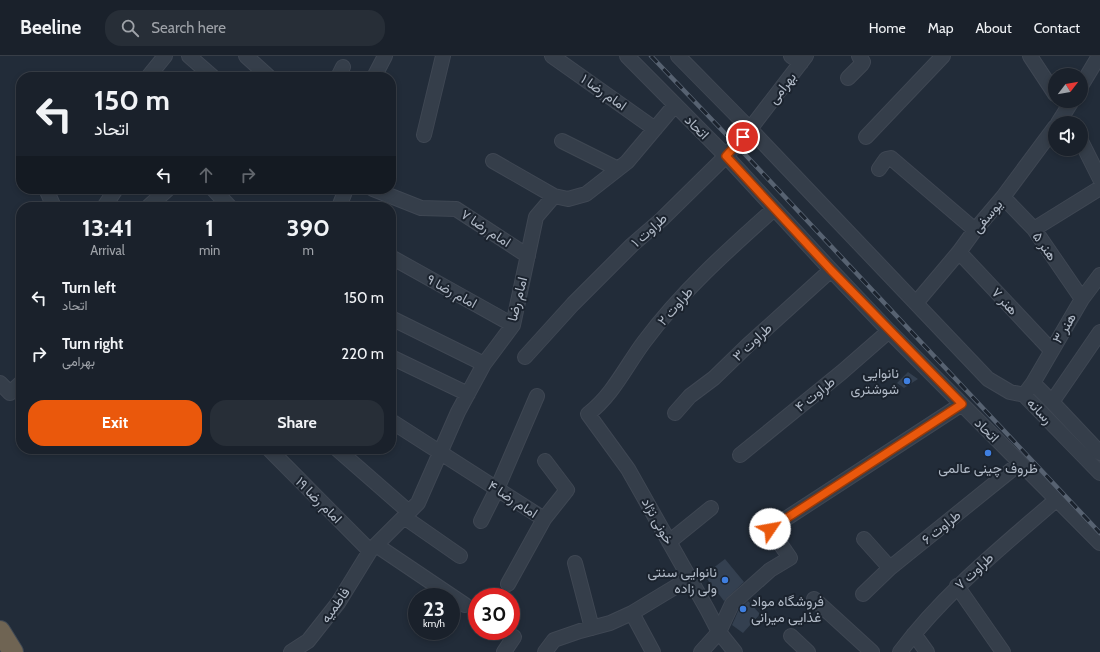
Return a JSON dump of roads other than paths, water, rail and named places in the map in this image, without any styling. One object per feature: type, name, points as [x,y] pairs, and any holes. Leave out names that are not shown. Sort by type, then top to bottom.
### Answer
[{"type":"highway","points":[[0,631],[13,652]]},
{"type":"street","points":[[152,72],[165,56]]},
{"type":"street","points":[[189,56],[207,72]]},
{"type":"street","points":[[246,56],[264,72]]},
{"type":"street","points":[[377,72],[385,56]]},
{"type":"street","points":[[424,135],[443,56]]},
{"type":"street","name":"امام رضا ۱","points":[[552,56],[655,129]]},
{"type":"street","name":"اتحاد","points":[[627,56],[726,156],[889,331],[1100,543]]},
{"type":"street","points":[[678,56],[750,128],[988,379],[1010,392],[1025,396]]},
{"type":"street","points":[[848,78],[862,64],[859,56]]},
{"type":"street","points":[[866,137],[942,56]]},
{"type":"street","points":[[1030,56],[1048,83]]},
{"type":"street","points":[[1088,74],[1099,56]]},
{"type":"street","name":"بهرامی","points":[[726,156],[750,128],[799,58]]},
{"type":"street","points":[[493,161],[554,196],[568,199],[586,194],[627,162],[675,105]]},
{"type":"street","name":"یوسفی","points":[[916,303],[1003,198],[1048,137]]},
{"type":"street","points":[[562,141],[618,169]]},
{"type":"street","points":[[1088,155],[1100,179]]},
{"type":"street","name":"طراوت ۱","points":[[525,357],[573,304],[726,156]]},
{"type":"street","points":[[878,169],[886,159],[891,158],[975,230]]},
{"type":"street","points":[[1034,229],[1100,188]]},
{"type":"street","points":[[154,202],[162,194]]},
{"type":"street","points":[[218,194],[225,202]]},
{"type":"street","name":"امام رضا ۷","points":[[386,194],[421,208],[456,209],[528,256]]},
{"type":"street","name":"امام رضا","points":[[373,548],[418,503],[458,412],[484,364],[513,325],[536,217],[554,196]]},
{"type":"street","name":"هنر ۵","points":[[1003,198],[1034,229],[1082,299]]},
{"type":"street","name":"طراوت ۲","points":[[588,414],[600,406],[644,342],[702,275],[774,209]]},
{"type":"street","name":"هنر ۷","points":[[959,252],[1051,350]]},
{"type":"street","name":"امام رضا ۹","points":[[396,260],[513,325]]},
{"type":"street","name":"طراوت ۳","points":[[675,413],[690,396],[714,378],[831,270]]},
{"type":"street","name":"هنر ۳","points":[[1033,383],[1082,299],[1100,275]]},
{"type":"street","points":[[396,320],[484,364]]},
{"type":"street","name":"طراوت ۴","points":[[740,455],[842,372],[889,331]]},
{"type":"street","points":[[1052,402],[1100,332]]},
{"type":"street","points":[[396,360],[468,394]]},
{"type":"street","points":[[0,383],[10,393],[16,388]]},
{"type":"street","name":"رسانه","points":[[1100,452],[1033,383],[1024,395],[1100,473]]},
{"type":"street","points":[[481,521],[498,489],[537,396]]},
{"type":"street","points":[[701,652],[718,632],[732,604],[770,570],[790,558],[770,529],[962,404]]},
{"type":"street","name":"خونی نژاد","points":[[588,414],[628,469],[690,578],[718,632],[735,652]]},
{"type":"street","name":"امام رضا ۴","points":[[396,424],[544,519],[508,584]]},
{"type":"street","name":"امام رضا ۱۹","points":[[274,454],[373,548],[465,605]]},
{"type":"street","points":[[342,454],[407,515],[460,556]]},
{"type":"street","points":[[544,519],[567,490],[545,461]]},
{"type":"street","name":"طراوت ۶","points":[[863,594],[890,568],[1020,463]]},
{"type":"street","name":"طراوت ۷","points":[[900,652],[957,586],[1057,499]]},
{"type":"street","points":[[669,542],[711,508]]},
{"type":"street","points":[[864,539],[890,568]]},
{"type":"street","name":"فاطمیه","points":[[291,652],[308,641],[325,620],[338,603],[373,548]]},
{"type":"street","points":[[575,563],[592,628]]},
{"type":"street","points":[[545,652],[554,640],[610,623],[632,613],[690,578]]},
{"type":"street","points":[[957,586],[1003,652]]},
{"type":"street","points":[[814,599],[872,652]]},
{"type":"street","points":[[632,613],[653,652]]},
{"type":"street","points":[[914,634],[927,652]]},
{"type":"street","points":[[791,636],[808,652]]},
{"type":"street","points":[[504,652],[512,640]]},
{"type":"railway","points":[[651,56],[1100,533]]},
{"type":"place","name":"نانوایی شوشتری","points":[[907,381]]},
{"type":"place","name":"ظروف چینی عالمی","points":[[988,453]]},
{"type":"place","name":"نانوایی سنتی ولی زاده","points":[[725,580]]},
{"type":"place","name":"فروشگاه مواد غذایی میرانی","points":[[743,609]]}]
